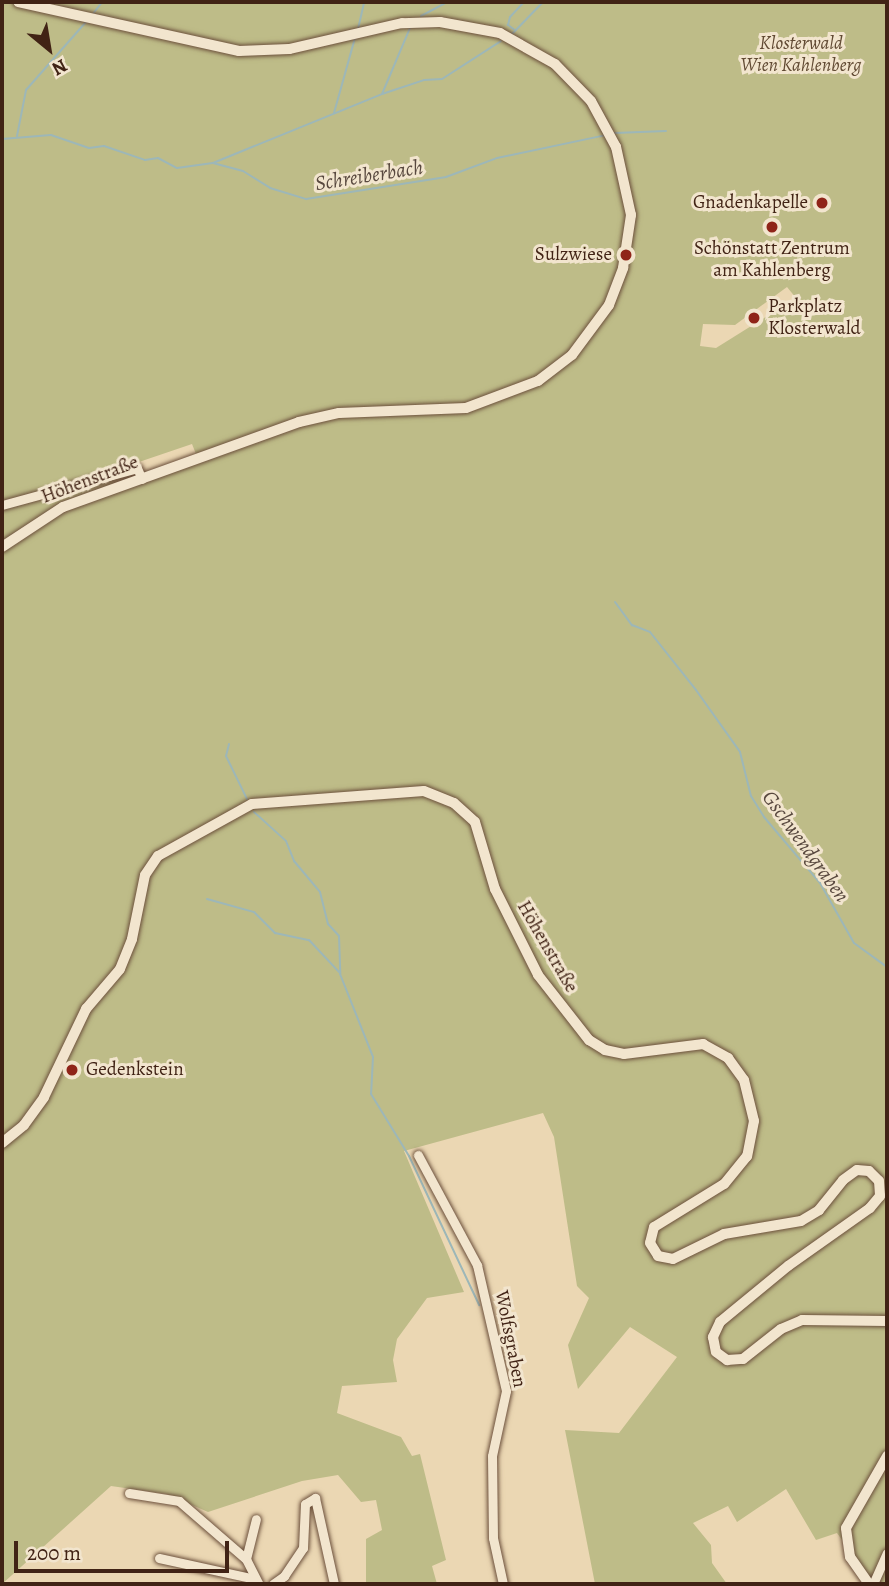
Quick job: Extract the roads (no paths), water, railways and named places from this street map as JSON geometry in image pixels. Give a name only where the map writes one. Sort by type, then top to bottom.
[{"type":"street","name":"Höhenstraße","points":[[2,547],[50,512],[324,415],[466,408],[513,394],[545,376],[589,335],[624,268],[631,207],[620,156],[604,121],[566,74],[500,33],[440,22],[368,29],[289,49],[239,51],[18,2]]},
{"type":"street","points":[[2,505],[138,468],[142,479]]},
{"type":"street","name":"Höhenstraße","points":[[2,1143],[24,1125],[44,1097],[86,1009],[124,960],[150,864],[195,833],[255,803],[412,790],[449,800],[477,825],[495,889],[544,985],[589,1040],[606,1050],[624,1054],[698,1043],[718,1050],[732,1061],[753,1108],[751,1144],[728,1180],[654,1227],[650,1243],[658,1256],[673,1259],[724,1234],[801,1221],[819,1210],[853,1171],[866,1170],[877,1177],[880,1193],[872,1206],[788,1266],[720,1322],[712,1340],[719,1355],[730,1361],[743,1359],[780,1329],[802,1320],[887,1321]]},
{"type":"street","name":"Wolfsgraben","points":[[418,1155],[477,1265],[506,1391],[492,1456],[493,1538],[503,1584]]},
{"type":"street","points":[[887,1456],[846,1528],[850,1557],[871,1584],[887,1553]]},
{"type":"street","points":[[129,1493],[179,1501],[246,1559],[257,1582]]},
{"type":"street","points":[[272,1584],[284,1576],[303,1548],[305,1504],[315,1498],[334,1584]]},
{"type":"street","points":[[246,1559],[256,1519]]},
{"type":"street","points":[[159,1558],[257,1582]]},
{"type":"street","points":[[246,1584],[257,1582]]},
{"type":"waterway","points":[[92,15],[102,2]]},
{"type":"waterway","points":[[358,29],[364,2]]},
{"type":"waterway","points":[[421,16],[447,2]]},
{"type":"waterway","points":[[515,30],[508,25],[510,17],[524,2]]},
{"type":"waterway","points":[[512,34],[543,2]]},
{"type":"waterway","points":[[17,136],[26,90],[86,22]]},
{"type":"waterway","points":[[382,94],[410,28]]},
{"type":"waterway","points":[[334,113],[355,38]]},
{"type":"waterway","points":[[213,163],[382,94],[424,80],[442,79],[501,41]]},
{"type":"waterway","name":"Schreiberbach","points":[[615,133],[666,131]]},
{"type":"waterway","name":"Schreiberbach","points":[[2,139],[51,135],[89,148],[104,146],[145,160],[158,158],[177,168],[213,163],[243,171],[270,188],[306,199],[446,177],[497,158],[606,135]]},
{"type":"waterway","name":"Gschwendgraben","points":[[615,602],[632,625],[650,632],[696,690],[740,752],[751,796],[764,817],[820,883],[854,943],[887,967]]},
{"type":"waterway","name":"Wolfsgraben","points":[[229,744],[226,756],[247,799]]},
{"type":"waterway","points":[[254,812],[286,841],[294,861],[320,892],[328,924],[339,936],[340,974],[373,1057],[371,1094],[409,1156],[479,1305]]},
{"type":"waterway","points":[[207,899],[254,912],[275,933],[309,940],[339,972]]},
{"type":"place","name":"Gnadenkapelle","points":[[822,203]]},
{"type":"place","name":"Schönstatt Zentrum am Kahlenberg","points":[[772,227]]},
{"type":"place","name":"Sulzwiese","points":[[626,255]]},
{"type":"place","name":"Parkplatz Klosterwald","points":[[754,318]]},
{"type":"place","name":"Gedenkstein","points":[[72,1070]]},
{"type":"park label","name":"Klosterwald Wien Kahlenberg","points":[[801,55]]}]
